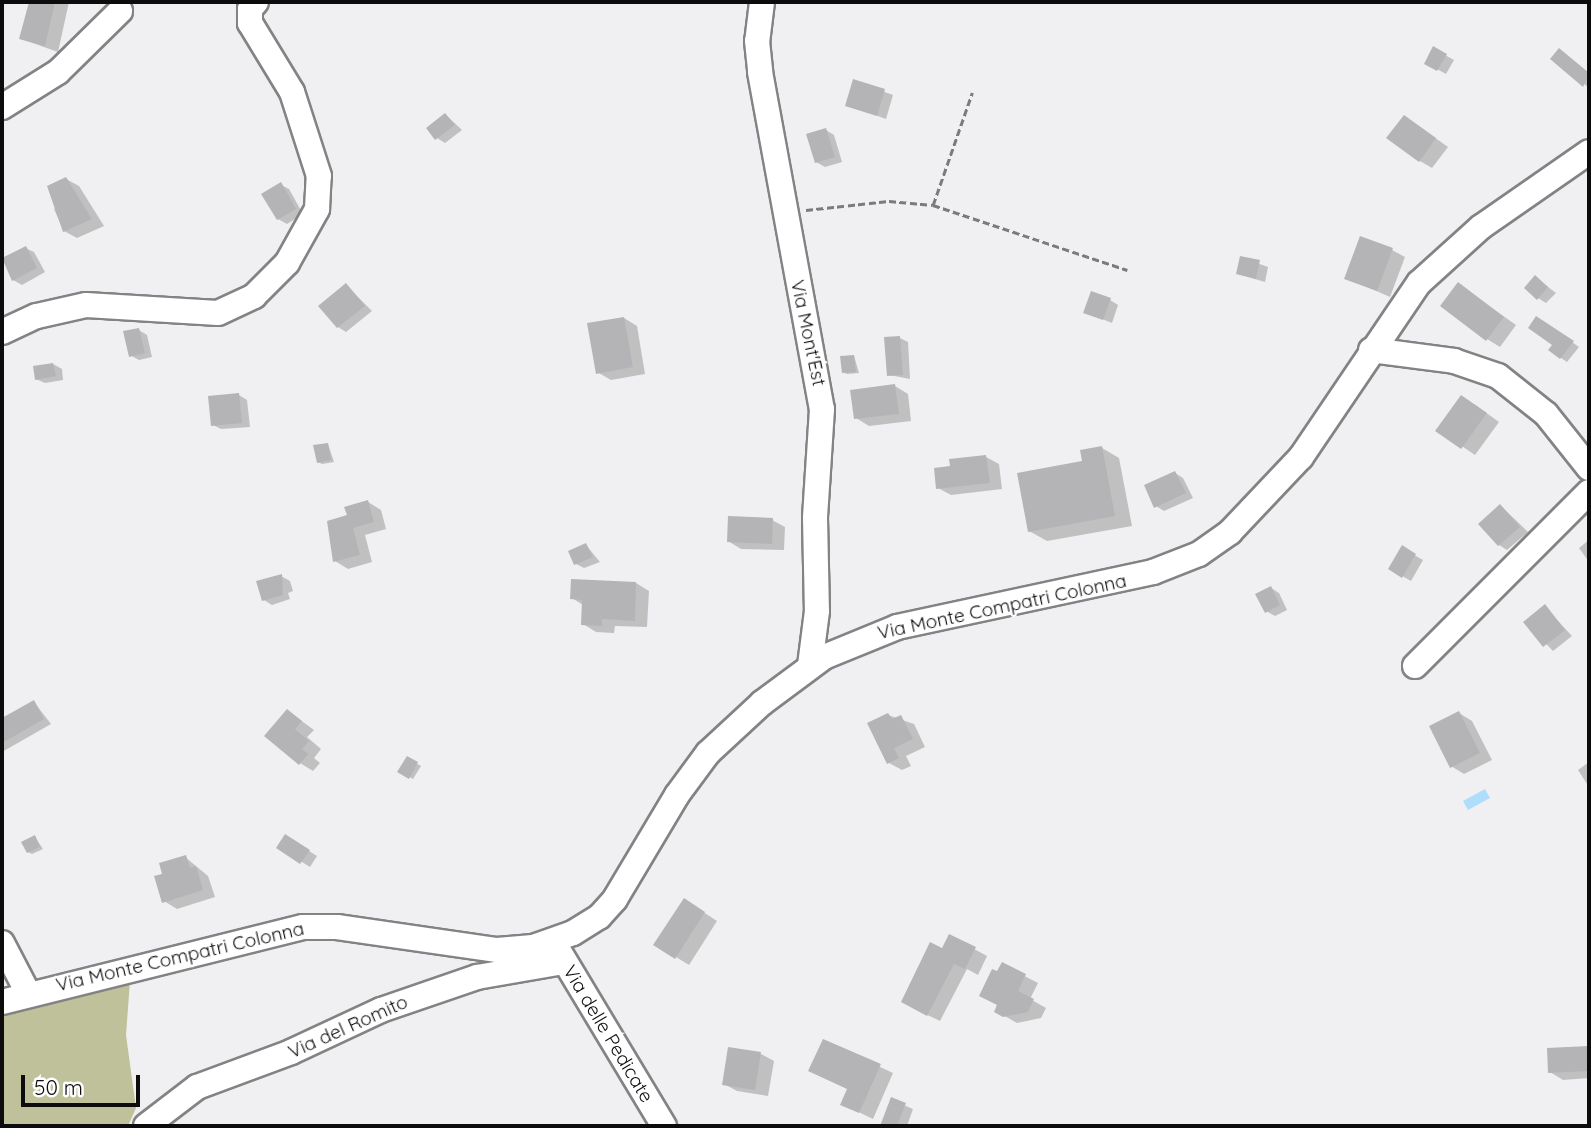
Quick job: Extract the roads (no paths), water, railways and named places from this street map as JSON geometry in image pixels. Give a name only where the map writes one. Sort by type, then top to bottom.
[{"type":"street","points":[[2,332],[37,316],[86,305],[218,313],[254,296],[287,263],[317,209],[319,176],[292,92],[250,23],[256,2]]},
{"type":"street","name":"Via Mont'Est","points":[[762,2],[758,53],[784,213],[822,409],[815,532],[817,611],[810,666]]},
{"type":"street","points":[[2,107],[58,72],[120,11]]},
{"type":"street","name":"Via Monte Compatri Colonna","points":[[2,1002],[27,993],[303,926],[337,927],[487,949],[558,951],[604,913],[703,759],[753,710],[810,666],[884,631],[1137,577],[1207,550],[1255,510],[1295,465],[1410,293],[1454,249],[1589,152]]},
{"type":"street","points":[[1371,350],[1454,361],[1498,376],[1546,414],[1589,466]]},
{"type":"street","points":[[1415,666],[1589,492]]},
{"type":"street","points":[[2,943],[27,993]]},
{"type":"street","name":"Via del Romito","points":[[146,1126],[197,1087],[291,1052],[394,1004],[558,951]]},
{"type":"street","name":"Via delle Pedicate","points":[[558,951],[664,1126]]},
{"type":"water","points":[[1485,789],[1490,798],[1468,810],[1463,801]]}]
